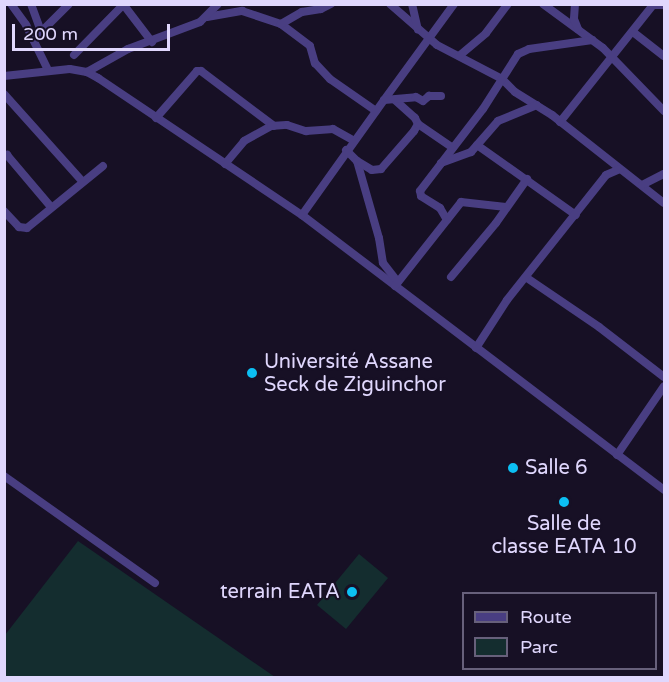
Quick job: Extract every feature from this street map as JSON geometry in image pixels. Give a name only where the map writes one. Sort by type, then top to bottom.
[{"type":"street","points":[[11,4],[34,39],[48,70]]},
{"type":"street","points":[[31,4],[41,32]]},
{"type":"street","points":[[34,39],[69,4]]},
{"type":"street","points":[[313,4],[321,9]]},
{"type":"street","points":[[281,24],[302,12],[321,9],[331,4]]},
{"type":"street","points":[[390,4],[428,38],[502,79],[518,94],[560,122],[664,203]]},
{"type":"street","points":[[412,4],[419,30]]},
{"type":"street","points":[[302,215],[346,150],[453,4]]},
{"type":"street","points":[[459,56],[486,33],[508,4]]},
{"type":"street","points":[[543,4],[592,40],[664,111]]},
{"type":"street","points":[[575,4],[574,19],[578,30]]},
{"type":"street","points":[[560,122],[654,5],[664,4]]},
{"type":"street","points":[[74,55],[123,5],[152,42]]},
{"type":"street","points":[[207,17],[216,5]]},
{"type":"street","points":[[87,72],[128,49],[152,42],[207,17],[242,11],[281,24],[310,46],[315,63],[330,79],[376,111]]},
{"type":"street","points":[[633,32],[664,56]]},
{"type":"street","points":[[447,220],[440,208],[421,196],[420,191],[523,51],[592,40]]},
{"type":"street","points":[[4,76],[48,70],[70,69],[87,72],[302,215],[396,284],[476,348],[664,490]]},
{"type":"street","points":[[156,118],[197,70],[274,126]]},
{"type":"street","points":[[496,90],[518,94]]},
{"type":"street","points":[[384,100],[416,97],[423,101],[429,96],[441,96]]},
{"type":"street","points":[[6,99],[28,119],[82,181]]},
{"type":"street","points":[[395,100],[413,114],[418,124],[453,148]]},
{"type":"street","points":[[441,164],[462,157],[477,146],[498,121],[537,105]]},
{"type":"street","points":[[346,150],[372,170],[381,169],[418,124]]},
{"type":"street","points":[[225,164],[244,141],[274,126],[287,125],[306,131],[333,129],[353,141]]},
{"type":"street","points":[[477,146],[576,215]]},
{"type":"street","points":[[4,157],[7,155],[51,207]]},
{"type":"street","points":[[357,160],[379,238],[383,263],[396,284]]},
{"type":"street","points":[[4,211],[19,227],[27,228],[103,166]]},
{"type":"street","points":[[476,348],[507,300],[527,278],[606,175],[620,169]]},
{"type":"street","points":[[642,185],[664,174]]},
{"type":"street","points":[[451,278],[526,179]]},
{"type":"street","points":[[396,284],[463,201],[506,207]]},
{"type":"street","points":[[527,278],[598,327],[664,377]]},
{"type":"street","points":[[617,455],[664,386]]},
{"type":"street","points":[[4,476],[155,583]]},
{"type":"green space","points":[[78,541],[275,677],[5,677],[5,635]]},
{"type":"green space","name":"terrain EATA","points":[[359,554],[388,578],[346,629],[317,605]]},
{"type":"place","name":"Université Assane Seck de Ziguinchor","points":[[252,373]]},
{"type":"place","name":"Salle 6","points":[[513,468]]},
{"type":"place","name":"Salle de classe EATA 10","points":[[564,502]]},
{"type":"place","name":"terrain EATA","points":[[352,592]]}]
